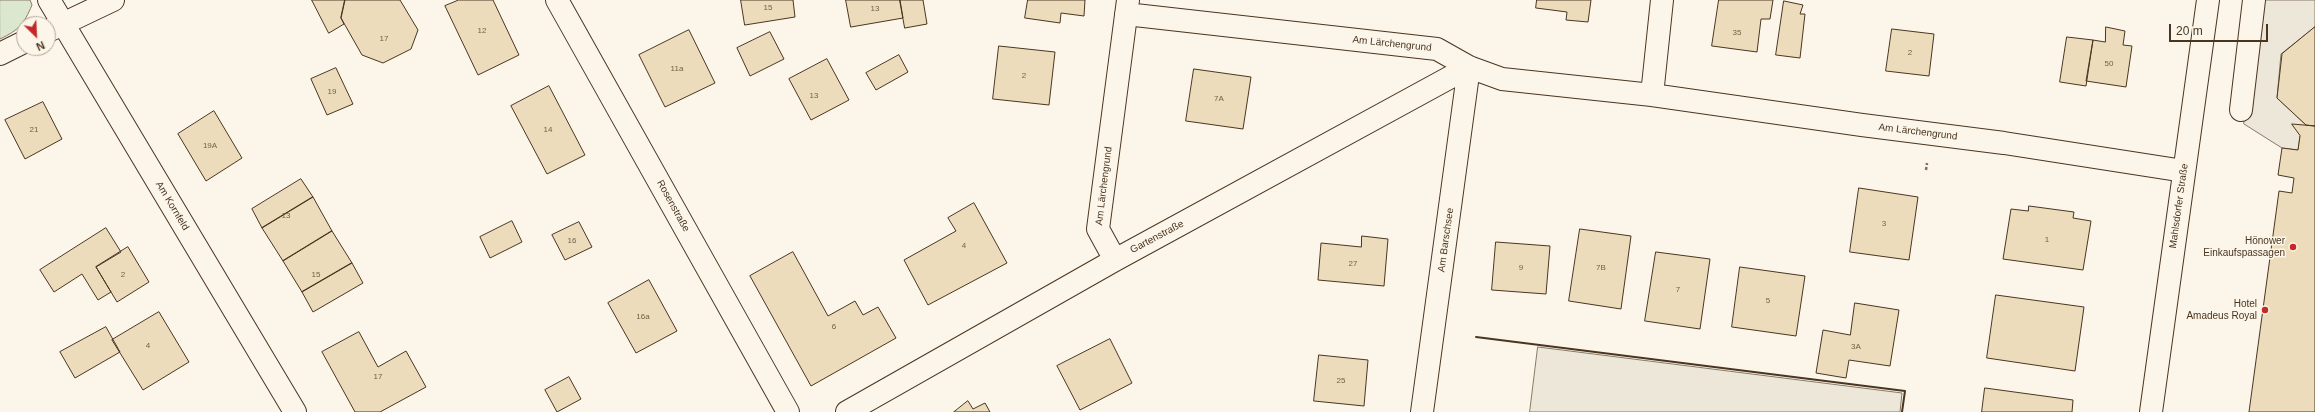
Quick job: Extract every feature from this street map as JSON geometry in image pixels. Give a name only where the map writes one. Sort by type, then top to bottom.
[{"type":"street","name":"Am Kornfeld","points":[[49,0],[53,16]]},
{"type":"street","points":[[56,27],[113,0]]},
{"type":"street","name":"Rosenstraße","points":[[557,0],[788,412]]},
{"type":"street","points":[[1652,94],[1662,0]]},
{"type":"street","name":"Mahlsdorfer Straße","points":[[2151,412],[2208,0]]},
{"type":"street","points":[[2241,110],[2254,0]]},
{"type":"street","name":"Am Lärchengrund","points":[[1115,260],[1098,229],[1127,7],[1437,49],[1469,67],[1502,79],[1652,94],[1862,125],[2004,142],[2184,171]]},
{"type":"street","name":"Am Kornfeld","points":[[56,29],[295,412]]},
{"type":"street","points":[[0,54],[16,46]]},
{"type":"street","name":"Gartenstraße","points":[[847,412],[1115,260],[1469,67]]},
{"type":"street","name":"Am Barschsee","points":[[1422,412],[1469,67]]},
{"type":"green space","points":[[0,0],[30,0],[32,5],[26,16],[16,16],[16,29],[12,33],[0,39]]},
{"type":"shaded area","points":[[2261,0],[2315,0],[2315,27],[2281,54],[2277,98],[2306,125],[2300,136],[2298,150],[2282,148],[2244,124]]},
{"type":"shaded area","points":[[1538,347],[1902,393],[1900,412],[1530,412]]},
{"type":"building","points":[[312,0],[345,0],[341,18],[344,24],[329,33]]},
{"type":"building","points":[[345,0],[400,0],[418,30],[411,49],[383,63],[362,55],[341,18]]},
{"type":"building","points":[[459,0],[493,0],[519,55],[478,75],[445,6]]},
{"type":"building","points":[[741,0],[793,0],[795,17],[745,25]]},
{"type":"building","points":[[846,0],[900,0],[903,18],[851,27]]},
{"type":"building","points":[[900,0],[923,0],[927,24],[905,28]]},
{"type":"building","points":[[1028,0],[1085,0],[1084,16],[1061,13],[1060,23],[1025,18]]},
{"type":"building","points":[[1537,0],[1591,0],[1588,22],[1566,20],[1567,12],[1536,8]]},
{"type":"building","points":[[1719,0],[1773,0],[1770,19],[1761,19],[1757,52],[1712,46]]},
{"type":"building","points":[[1784,1],[1803,5],[1800,14],[1805,14],[1800,58],[1776,55]]},
{"type":"building","points":[[2106,27],[2125,31],[2123,45],[2132,46],[2126,87],[2086,81],[2093,40],[2105,42]]},
{"type":"building","points":[[2315,27],[2315,126],[2306,125],[2277,98],[2282,54]]},
{"type":"building","points":[[1892,29],[1934,34],[1929,76],[1886,71]]},
{"type":"building","points":[[689,30],[715,83],[665,107],[639,55]]},
{"type":"building","points":[[770,32],[784,59],[750,76],[737,48]]},
{"type":"building","points":[[2067,37],[2093,40],[2086,86],[2060,82]]},
{"type":"building","points":[[999,46],[1055,52],[1049,105],[993,99]]},
{"type":"building","points":[[899,55],[908,72],[876,90],[866,73]]},
{"type":"building","points":[[827,59],[849,100],[811,120],[789,79]]},
{"type":"building","points":[[336,68],[353,104],[327,115],[311,79]]},
{"type":"building","points":[[1194,69],[1251,77],[1243,129],[1186,121]]},
{"type":"building","points":[[549,86],[585,155],[547,174],[511,106]]},
{"type":"building","points":[[43,102],[62,139],[25,159],[5,120]]},
{"type":"building","points":[[214,111],[242,158],[206,181],[178,134]]},
{"type":"building","name":"Hönower Einkaufspassagen","points":[[2292,124],[2315,126],[2315,412],[2249,412],[2279,191],[2292,193],[2294,178],[2278,175],[2282,148],[2298,150],[2300,136]]},
{"type":"building","points":[[301,179],[313,197],[262,228],[252,209]]},
{"type":"building","points":[[1859,188],[1918,197],[1909,260],[1850,252]]},
{"type":"building","points":[[313,197],[332,231],[283,261],[262,228]]},
{"type":"building","points":[[974,203],[1007,263],[928,305],[904,260],[956,231],[948,218]]},
{"type":"building","points":[[2029,206],[2074,212],[2073,218],[2091,221],[2083,270],[2003,259],[2011,209],[2028,211]]},
{"type":"building","points":[[512,221],[522,242],[490,258],[480,237]]},
{"type":"building","points":[[579,222],[592,247],[565,260],[552,235]]},
{"type":"building","points":[[106,228],[121,252],[96,267],[111,292],[98,300],[82,274],[54,292],[40,270]]},
{"type":"building","points":[[1580,229],[1631,236],[1621,309],[1569,301]]},
{"type":"building","points":[[332,231],[352,263],[302,292],[283,261]]},
{"type":"building","points":[[1362,236],[1388,239],[1384,286],[1318,280],[1321,243],[1361,247]]},
{"type":"building","points":[[1496,242],[1550,246],[1546,294],[1492,290]]},
{"type":"building","points":[[128,247],[149,282],[117,302],[96,267]]},
{"type":"building","points":[[793,252],[828,316],[855,301],[863,315],[878,307],[896,338],[811,386],[750,276]]},
{"type":"building","points":[[1656,252],[1710,259],[1700,329],[1645,321]]},
{"type":"building","points":[[352,263],[363,283],[313,312],[302,292]]},
{"type":"building","points":[[1740,267],[1805,276],[1796,336],[1732,327]]},
{"type":"building","points":[[649,280],[677,331],[636,353],[608,303]]},
{"type":"building","points":[[1996,295],[2084,307],[2075,371],[1987,358]]},
{"type":"building","points":[[1855,303],[1899,310],[1890,366],[1849,360],[1846,378],[1816,373],[1823,330],[1850,335]]},
{"type":"building","points":[[159,312],[189,362],[143,390],[112,340]]},
{"type":"building","points":[[106,327],[120,352],[75,378],[60,352]]},
{"type":"building","points":[[359,332],[378,367],[406,351],[426,387],[380,412],[355,412],[322,352]]},
{"type":"building","points":[[1110,339],[1132,383],[1080,410],[1057,366]]},
{"type":"building","points":[[1319,355],[1368,360],[1364,406],[1314,401]]},
{"type":"building","points":[[569,377],[581,399],[557,412],[545,390]]},
{"type":"building","points":[[1985,388],[2073,400],[2072,412],[1982,412]]},
{"type":"building","points":[[968,401],[973,409],[985,403],[990,412],[954,412]]},
{"type":"wall","points":[[1476,337],[1905,391],[1902,412]]},
{"type":"place","name":"Hönower Einkaufspassagen","points":[[2293,247]]},
{"type":"place","name":"Hotel Amadeus Royal","points":[[2265,310]]}]
